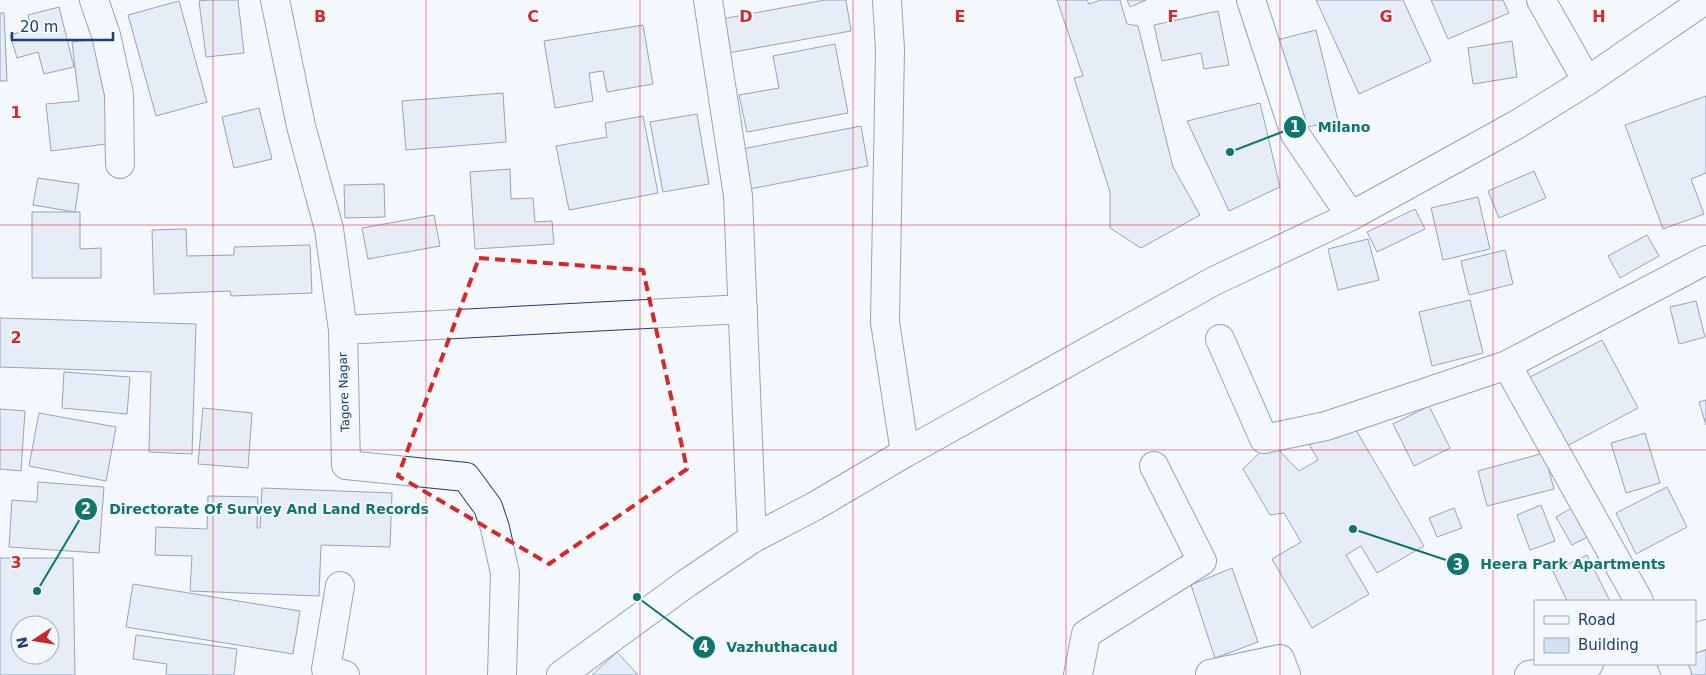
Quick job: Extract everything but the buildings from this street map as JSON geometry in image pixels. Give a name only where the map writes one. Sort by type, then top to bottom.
[{"type":"street","points":[[94,0],[106,35],[119,94],[120,164]]},
{"type":"street","name":"Tagore Nagar","points":[[275,0],[301,126],[329,229],[342,330],[346,465],[466,477],[488,507],[495,528],[504,573],[502,675]]},
{"type":"street","points":[[708,0],[738,196],[752,539]]},
{"type":"street","points":[[887,0],[890,49],[885,322],[905,453]]},
{"type":"street","points":[[1251,0],[1295,134],[1351,216]]},
{"type":"street","points":[[1541,0],[1587,81]]},
{"type":"street","points":[[561,675],[687,583],[752,539],[815,506],[905,453],[1214,281],[1351,216],[1516,125],[1587,81],[1705,0]]},
{"type":"street","points":[[1220,338],[1264,439],[1326,426],[1507,365],[1706,260]]},
{"type":"street","points":[[342,330],[743,309]]},
{"type":"street","points":[[1507,365],[1638,600]]},
{"type":"street","points":[[1078,675],[1086,634],[1202,561],[1154,466]]},
{"type":"street","points":[[340,586],[326,670],[345,675]]},
{"type":"street","points":[[1210,674],[1280,659],[1286,675]]},
{"type":"street","points":[[1529,675],[1584,665]]},
{"type":"highlighted area","points":[[479,258],[643,270],[687,469],[549,564],[398,476]]},
{"type":"place","name":"Milano","points":[[1230,152]]},
{"type":"place","name":"Heera Park Apartments","points":[[1353,529]]},
{"type":"place","name":"Directorate Of Survey And Land Records","points":[[37,591]]},
{"type":"place","name":"Vazhuthacaud","points":[[637,597]]}]
